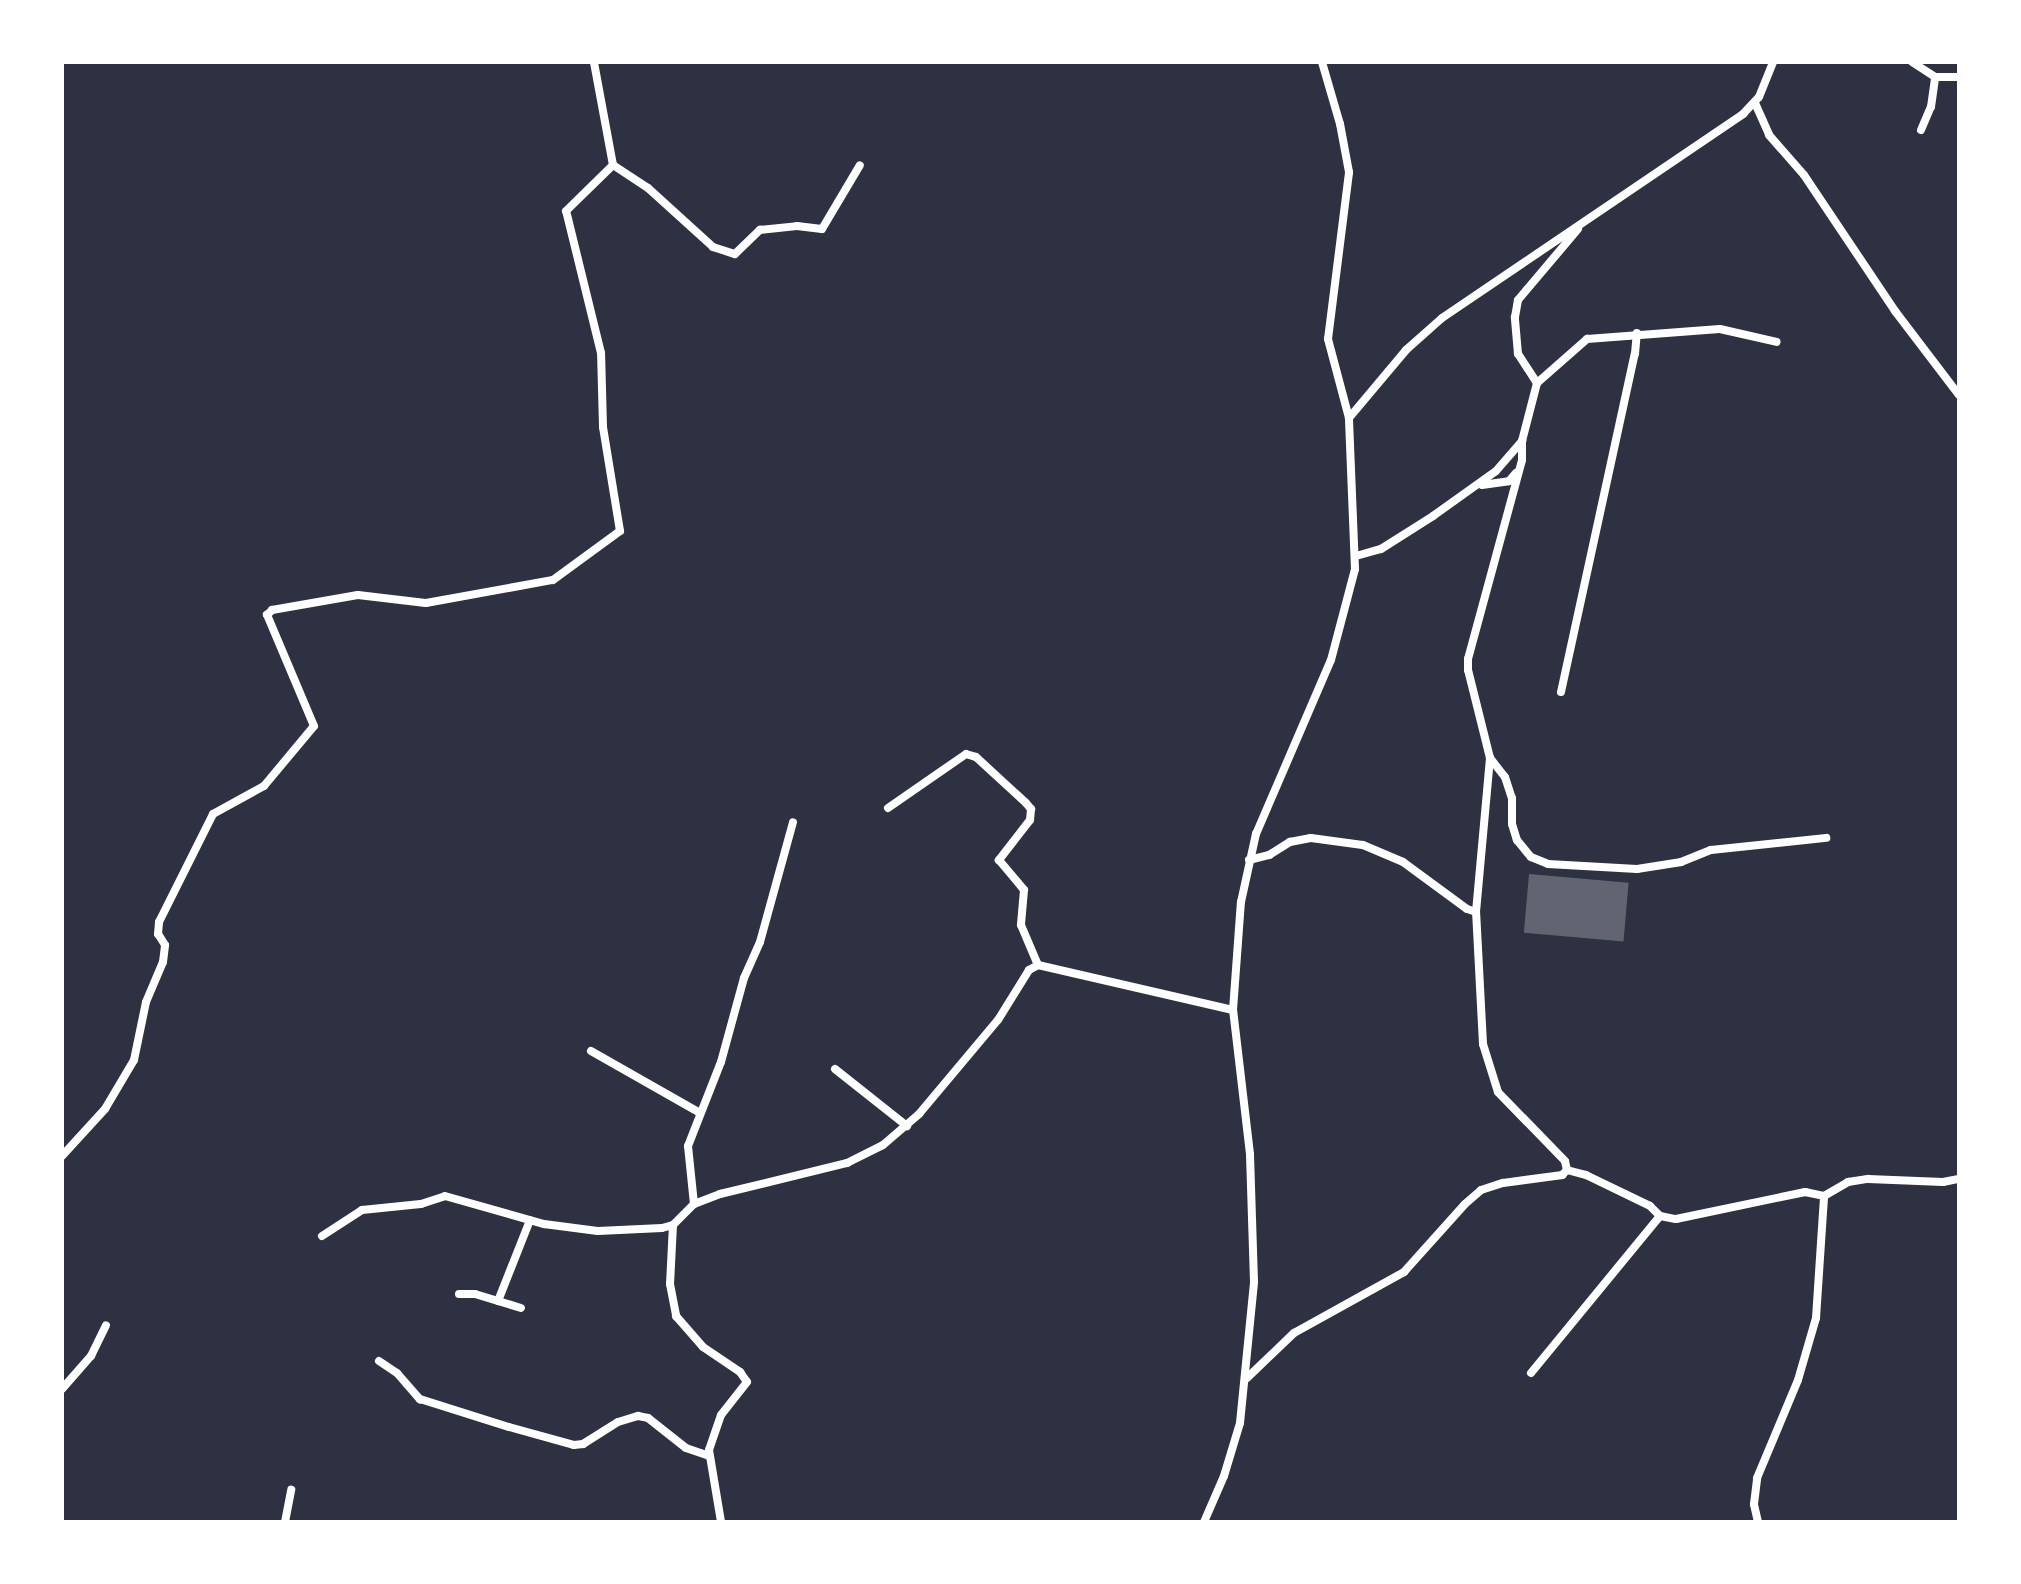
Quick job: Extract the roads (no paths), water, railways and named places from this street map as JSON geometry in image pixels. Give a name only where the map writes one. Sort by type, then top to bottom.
[{"type":"street","points":[[594,62],[613,165],[648,188],[713,247],[735,254],[760,230],[797,226],[822,229],[860,165]]},
{"type":"street","points":[[1204,1522],[1234,1448],[1246,1379],[1254,1282],[1250,1154],[1233,1010],[1237,924],[1249,860],[1273,791],[1331,660],[1349,596],[1356,556],[1349,418],[1328,339],[1349,172],[1340,124],[1322,62]]},
{"type":"street","points":[[1349,418],[1406,350],[1442,318],[1755,103],[1773,62]]},
{"type":"street","points":[[1912,62],[1935,77],[1959,77]]},
{"type":"street","points":[[1921,130],[1931,107],[1935,77]]},
{"type":"street","points":[[1755,103],[1769,135],[1804,175],[1895,311],[1955,382],[1959,395]]},
{"type":"street","points":[[62,1156],[105,1109],[134,1060],[146,1002],[163,962],[165,945],[158,934],[159,922],[213,814],[264,786],[314,726],[267,622],[267,615],[272,610],[358,595],[426,603],[553,580],[620,531],[603,427],[601,353],[566,211],[613,165]]},
{"type":"street","points":[[1537,383],[1518,354],[1515,317],[1518,300],[1588,218]]},
{"type":"street","points":[[1567,1170],[1565,1161],[1506,1103],[1492,1080],[1483,1044],[1476,912],[1490,758],[1468,659],[1519,469],[1522,441],[1537,383],[1587,339],[1720,329],[1777,342]]},
{"type":"street","points":[[1561,692],[1637,333]]},
{"type":"street","points":[[1356,556],[1381,549],[1477,486],[1496,471],[1522,441]]},
{"type":"street","points":[[1477,486],[1509,481],[1519,469]]},
{"type":"street","points":[[1496,471],[1499,483],[1506,490],[1509,507]]},
{"type":"street","points":[[888,808],[966,754],[976,757],[1026,803],[1031,809],[1030,820],[999,860],[1024,890],[1021,925],[1038,965]]},
{"type":"street","points":[[1490,758],[1505,777],[1512,798],[1512,824],[1517,840],[1531,857],[1548,864],[1637,869],[1681,862],[1711,850],[1826,838]]},
{"type":"street","points":[[694,1204],[687,1159],[700,1113],[721,1062],[744,978],[760,942],[793,822]]},
{"type":"street","points":[[1249,860],[1269,855],[1290,842],[1311,838],[1363,845],[1403,862],[1467,909],[1476,912]]},
{"type":"street","points":[[322,1236],[362,1210],[421,1204],[445,1196],[530,1220],[598,1231],[636,1231],[673,1225],[694,1204],[847,1163],[883,1145],[907,1126],[998,1020],[1029,970],[1038,965],[1233,1010]]},
{"type":"street","points":[[591,1051],[700,1113]]},
{"type":"street","points":[[835,1069],[907,1126]]},
{"type":"street","points":[[1567,1170],[1599,1181],[1650,1206],[1660,1216],[1693,1218],[1805,1192],[1824,1196],[1848,1182],[1868,1179],[1943,1182],[1959,1179]]},
{"type":"street","points":[[1246,1379],[1294,1333],[1404,1272],[1481,1190],[1503,1183],[1562,1175],[1567,1170]]},
{"type":"street","points":[[1758,1522],[1754,1504],[1757,1478],[1798,1380],[1816,1318],[1824,1196]]},
{"type":"street","points":[[1531,1373],[1660,1216]]},
{"type":"street","points":[[498,1301],[530,1220]]},
{"type":"street","points":[[673,1225],[670,1284],[676,1316],[703,1347],[740,1372],[747,1382],[721,1415],[709,1456],[721,1522]]},
{"type":"street","points":[[459,1294],[475,1294],[521,1308]]},
{"type":"street","points":[[62,1389],[91,1356],[106,1325]]},
{"type":"street","points":[[379,1361],[397,1373],[420,1399],[534,1434],[583,1444],[618,1422],[638,1416],[652,1419],[675,1441],[709,1456]]},
{"type":"street","points":[[285,1522],[291,1490]]}]
